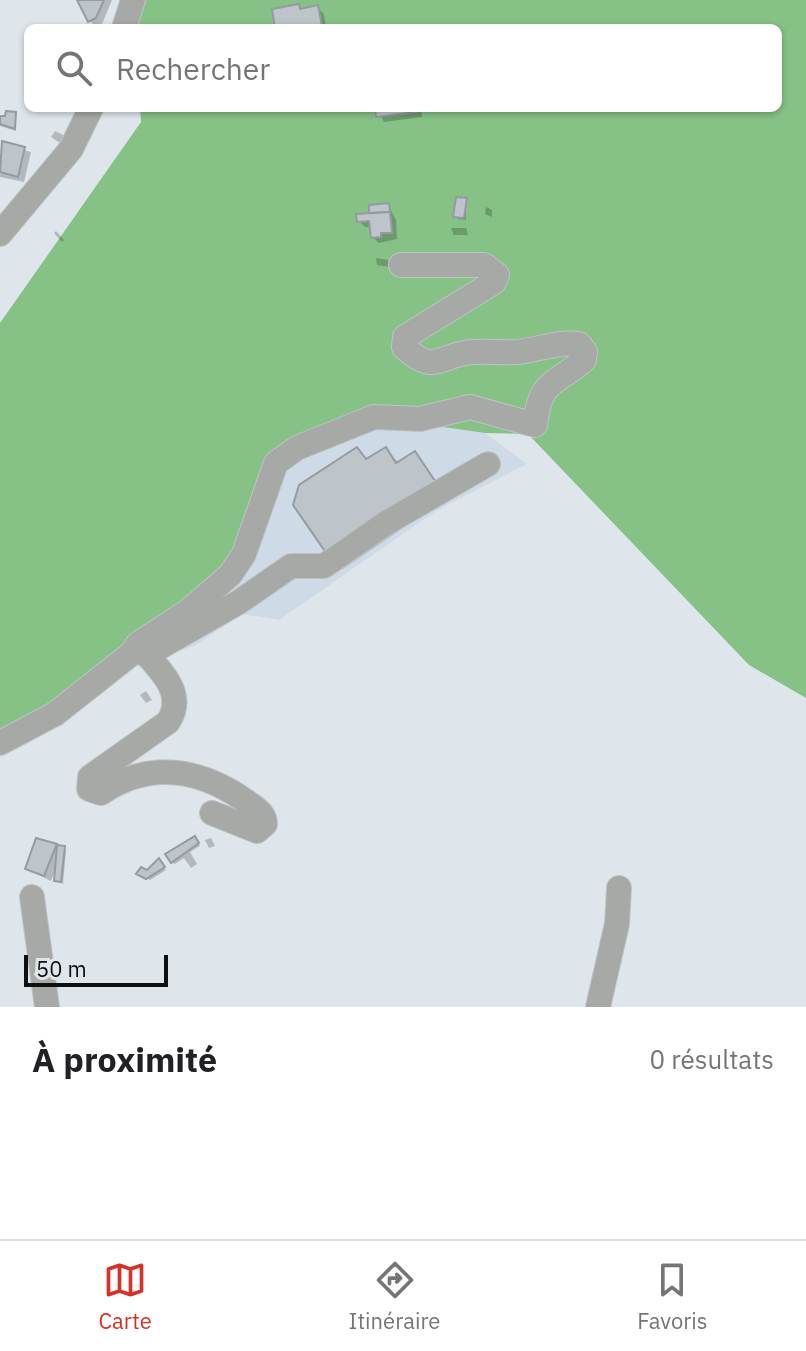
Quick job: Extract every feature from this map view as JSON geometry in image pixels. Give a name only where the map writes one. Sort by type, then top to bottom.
[{"type":"street","points":[[125,24],[133,0]]},
{"type":"street","points":[[0,234],[71,149],[89,112]]},
{"type":"street","points":[[212,813],[250,830],[257,831],[265,824],[261,812],[230,790],[203,777],[178,772],[139,775],[101,793],[89,789],[90,777],[168,722],[175,711],[177,703],[166,676],[139,655],[138,644],[188,611],[230,575],[244,554],[276,463],[297,448],[374,417],[420,419],[470,407],[535,425],[538,399],[548,384],[584,360],[579,344],[567,342],[518,352],[470,351],[440,363],[416,358],[404,347],[405,337],[494,282],[497,275],[484,265],[401,265]]},
{"type":"street","points":[[0,743],[55,714],[139,655],[239,602],[291,566],[324,566],[386,523],[488,464]]},
{"type":"street","points":[[598,1007],[617,924],[619,888]]},
{"type":"street","points":[[32,897],[47,1007]]},
{"type":"shaded area","points":[[415,423],[485,433],[527,464],[436,511],[279,620],[243,614],[196,645],[163,657],[282,467],[369,424]]},
{"type":"green space","points":[[135,0],[806,0],[806,698],[749,665],[528,434],[485,433],[415,423],[365,426],[292,458],[214,598],[0,737],[0,323],[141,122],[140,112],[782,112],[782,24],[136,24]]},
{"type":"building","points":[[77,0],[104,0],[96,18],[88,22]]},
{"type":"building","points":[[299,4],[300,9],[318,5],[321,24],[274,24],[272,9]]},
{"type":"building","points":[[6,111],[16,112],[15,129],[0,124],[0,116],[5,116]]},
{"type":"building","points":[[375,112],[417,112],[376,117]]},
{"type":"building","points":[[2,141],[25,147],[18,177],[0,172]]},
{"type":"building","points":[[456,197],[467,198],[464,218],[453,217]]},
{"type":"building","points":[[389,203],[390,212],[369,213],[369,205]]},
{"type":"building","points":[[390,212],[392,233],[381,233],[381,237],[371,238],[369,221],[357,222],[356,214]]},
{"type":"building","points":[[357,447],[366,459],[386,447],[396,463],[415,451],[437,484],[329,557],[293,505],[299,485]]},
{"type":"building","points":[[195,836],[199,843],[171,863],[165,854]]},
{"type":"building","points":[[36,838],[57,844],[44,876],[25,869]]},
{"type":"building","points":[[57,845],[65,846],[61,882],[54,881]]},
{"type":"building","points":[[159,858],[165,867],[146,879],[136,874],[141,867],[147,870]]}]
